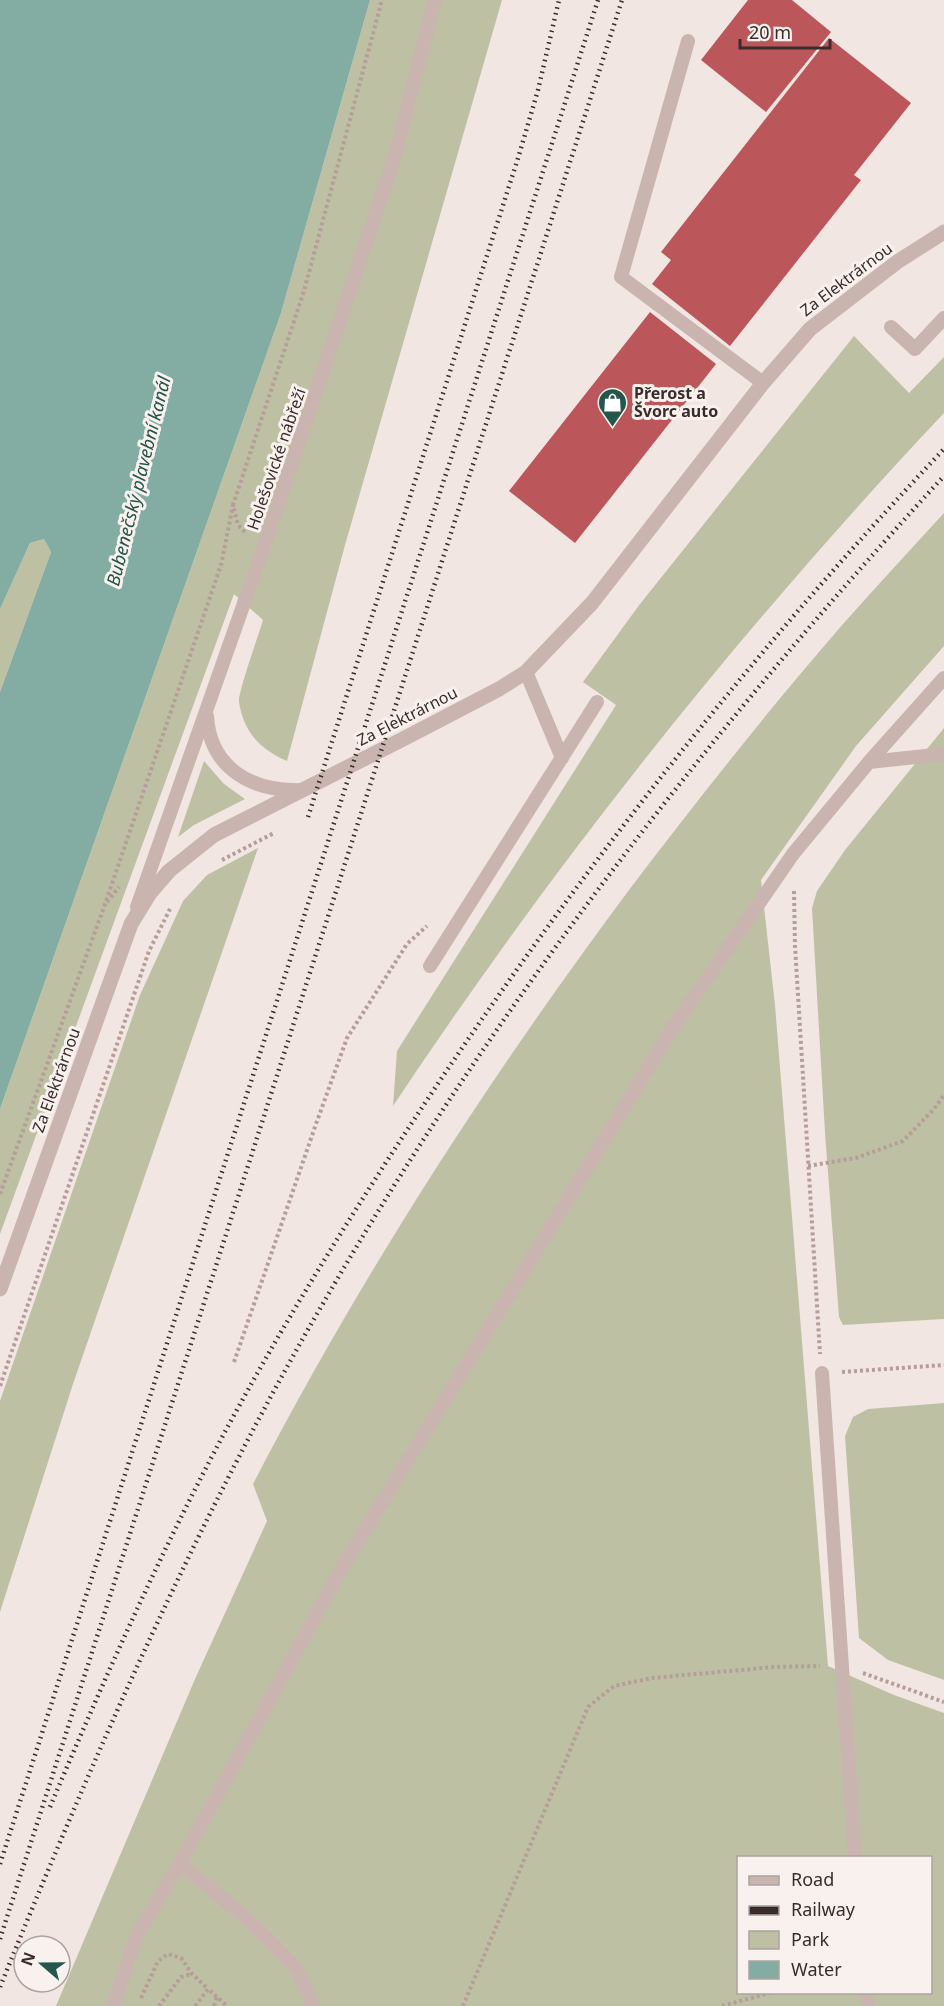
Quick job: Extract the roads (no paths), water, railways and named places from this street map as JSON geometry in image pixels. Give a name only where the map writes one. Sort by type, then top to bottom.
[{"type":"street","name":"Za Elektrárnou","points":[[0,1289],[131,924],[150,893],[169,871],[213,835],[489,694],[526,672],[592,603],[763,383],[810,329],[897,262],[944,232]]},
{"type":"lane","name":"Holešovické nábřeží","points":[[131,924],[262,552],[395,156],[435,0]]},
{"type":"lane","points":[[688,41],[621,277],[763,383]]},
{"type":"lane","points":[[891,327],[915,349],[944,318]]},
{"type":"lane","points":[[526,672],[562,758]]},
{"type":"lane","points":[[114,2006],[137,1935],[180,1863],[343,1566],[672,1029],[794,854],[869,762],[944,678]]},
{"type":"lane","points":[[430,966],[597,702]]},
{"type":"lane","points":[[207,710],[208,731],[214,748],[234,772],[264,787],[283,791],[302,790]]},
{"type":"lane","points":[[869,762],[944,754]]},
{"type":"lane","points":[[822,1373],[855,1856]]},
{"type":"lane","points":[[180,1863],[254,1925],[297,1969],[313,2006]]},
{"type":"water","name":"Bubenečský plavební kanál","points":[[0,0],[370,0],[281,313],[0,1109],[0,692],[51,552],[44,539],[30,543],[0,609]]},
{"type":"railway","points":[[308,817],[519,155],[538,90],[559,0]]},
{"type":"railway","points":[[0,1864],[598,0]]},
{"type":"railway","points":[[0,1939],[622,0]]},
{"type":"railway","points":[[50,1807],[126,1634],[208,1464],[260,1368],[344,1228],[403,1136],[491,1006],[551,923],[675,760],[806,601],[944,449]]},
{"type":"railway","points":[[0,1987],[74,1808],[195,1544],[284,1372],[398,1179],[468,1072],[616,865],[776,667],[944,476]]},
{"type":"place","name":"Přerost a Švorc auto","points":[[613,428]]}]
